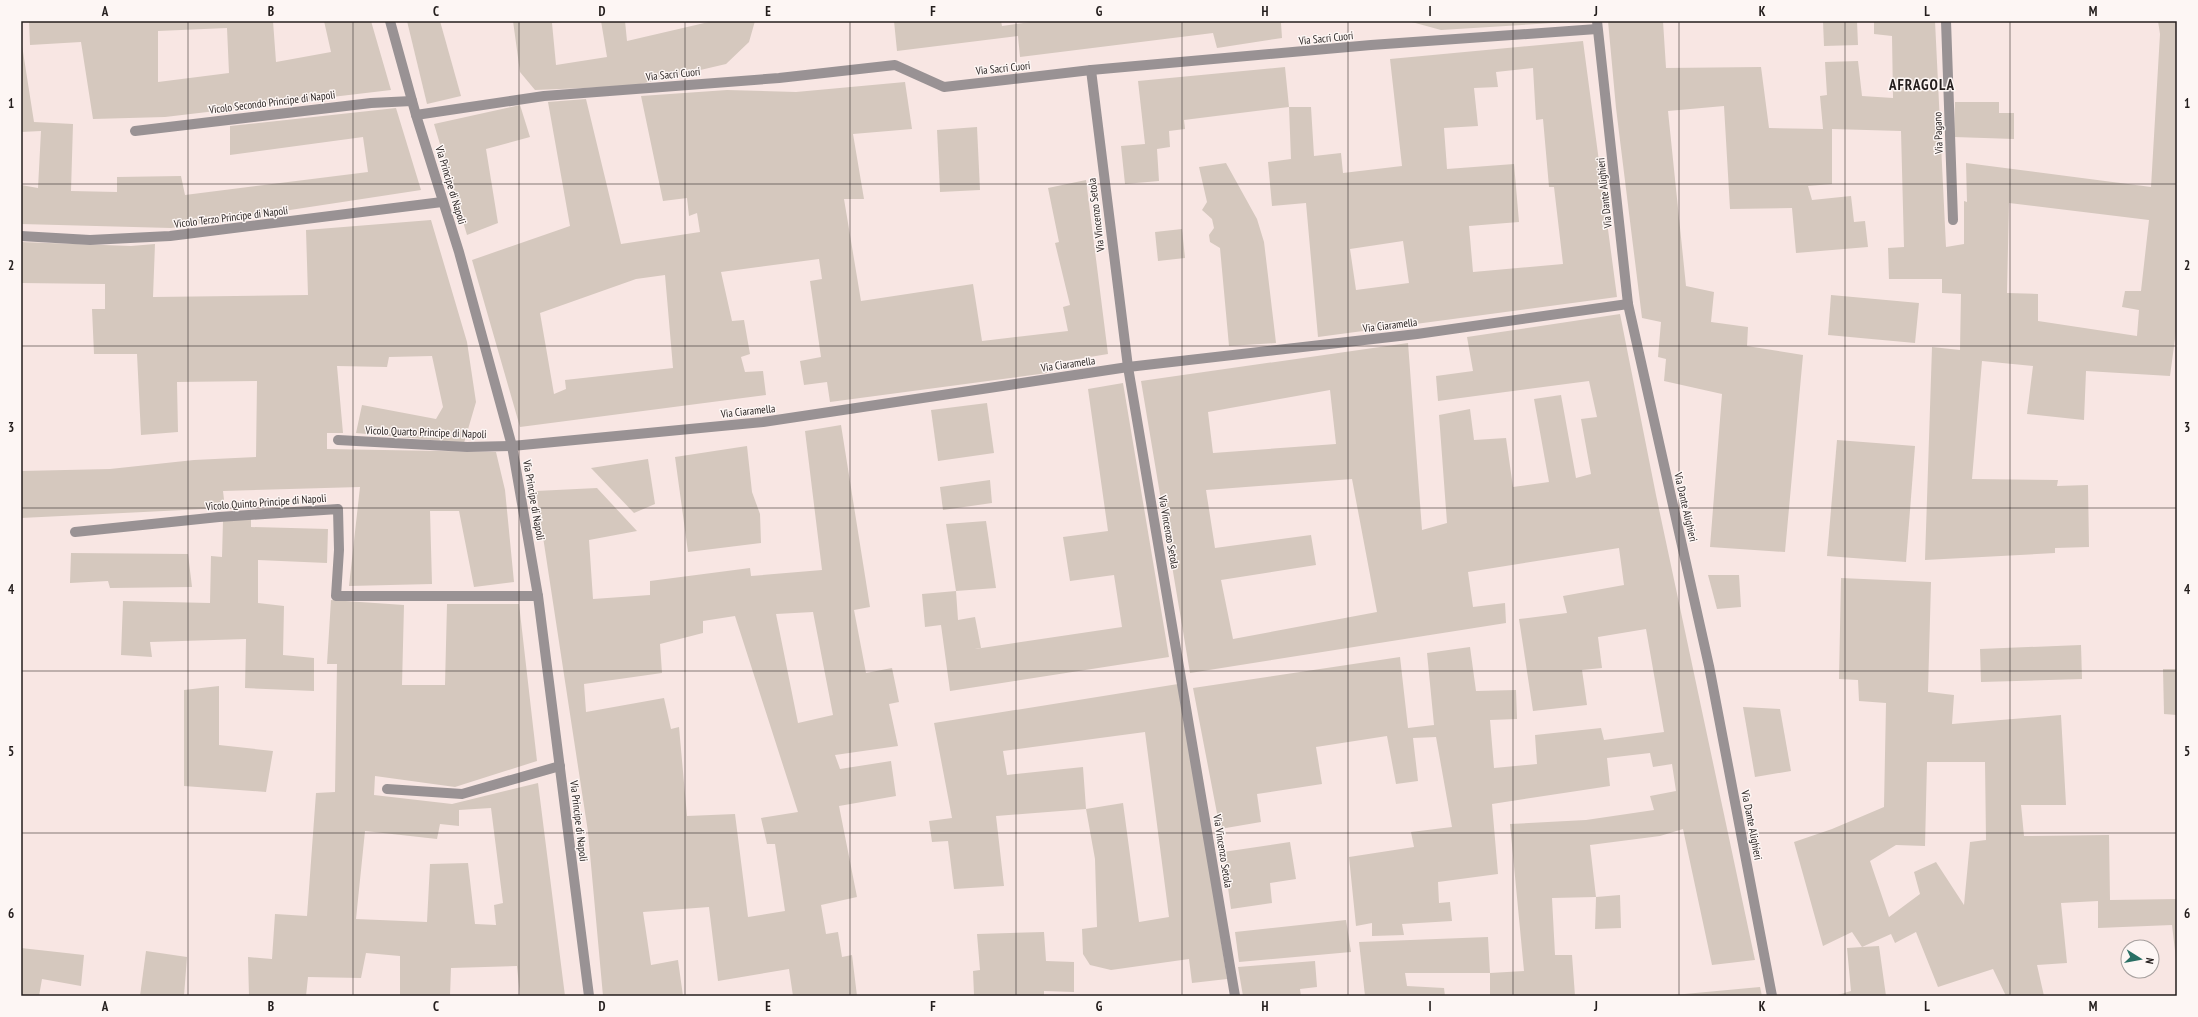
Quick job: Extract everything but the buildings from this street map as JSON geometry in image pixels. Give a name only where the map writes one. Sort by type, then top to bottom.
[{"type":"street","name":"Via Principe di Napoli","points":[[390,21],[416,115],[442,202],[459,252],[512,446],[538,596],[589,996]]},
{"type":"street","name":"Via Pagano","points":[[1946,21],[1953,220]]},
{"type":"street","name":"Via Sacri Cuori","points":[[416,115],[544,96],[779,78],[895,65],[944,87],[1091,70],[1597,25]]},
{"type":"street","name":"Via Dante Alighieri","points":[[1597,25],[1628,304],[1709,666],[1772,996]]},
{"type":"street","name":"Via Vincenzo Setola","points":[[1091,70],[1128,367],[1235,996]]},
{"type":"street","name":"Vicolo Secondo Principe di Napoli","points":[[135,131],[371,103],[412,101]]},
{"type":"street","name":"Vicolo Terzo Principe di Napoli","points":[[21,236],[90,240],[170,236],[442,202]]},
{"type":"street","name":"Via Ciaramella","points":[[512,446],[763,422],[1128,367],[1417,334],[1628,304]]},
{"type":"street","name":"Vicolo Quarto Principe di Napoli","points":[[338,440],[467,447],[512,446]]},
{"type":"street","name":"Vicolo Quinto Principe di Napoli","points":[[75,532],[219,517],[338,509],[339,550],[336,596],[538,596]]},
{"type":"street","points":[[387,789],[462,794],[560,766]]},
{"type":"district","name":"AFRAGOLA","points":[[1922,85]]}]
